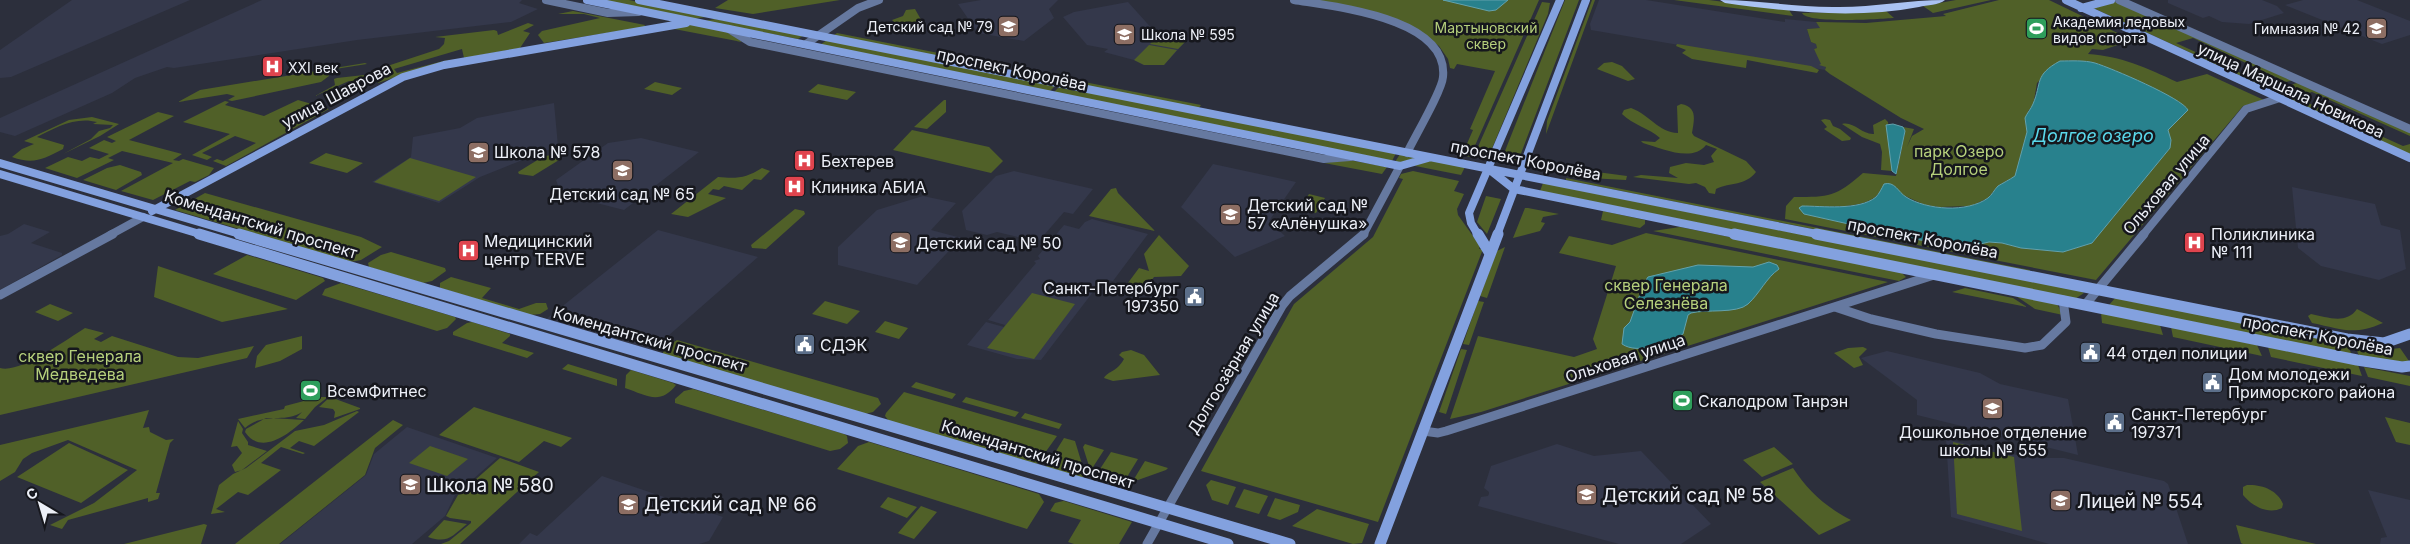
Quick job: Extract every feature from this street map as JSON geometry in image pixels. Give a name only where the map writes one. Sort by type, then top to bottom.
[{"type":"main road","points":[[1724,0],[1820,10],[1890,7],[1940,0]]},
{"type":"main road","points":[[1772,0],[1851,3],[1892,0]]},
{"type":"street","points":[[546,0],[608,13],[643,12]]},
{"type":"street","name":"проспект Королёва","points":[[587,0],[1400,166],[1430,158]]},
{"type":"street","name":"проспект Королёва","points":[[639,0],[2371,343],[2391,342],[2409,338]]},
{"type":"street","points":[[806,44],[858,8],[879,0]]},
{"type":"street","points":[[1294,0],[1361,13],[1400,24],[1424,36],[1441,54],[1446,69],[1407,153]]},
{"type":"street","points":[[1489,252],[1471,223],[1469,213],[1490,169],[1560,0]]},
{"type":"street","points":[[1380,544],[1586,0]]},
{"type":"street","name":"улица Маршала Новикова","points":[[2066,0],[2410,160]]},
{"type":"street","points":[[2080,8],[2111,0]]},
{"type":"street","name":"улица Маршала Новикова","points":[[2119,0],[2410,130]]},
{"type":"street","name":"улица Шаврова","points":[[0,295],[379,88],[403,77],[450,64],[720,17]]},
{"type":"street","points":[[728,29],[746,41],[899,73],[1324,159],[1354,156]]},
{"type":"street","points":[[891,61],[899,73]]},
{"type":"street","name":"Ольховая улица","points":[[2085,305],[2246,109],[2278,99]]},
{"type":"street","name":"Комендантский проспект","points":[[0,163],[1166,509],[1290,544]]},
{"type":"street","name":"Долгоозёрная улица","points":[[1147,544],[1282,306],[1290,296],[1364,234],[1400,166]]},
{"type":"street","points":[[1490,169],[1514,189]]},
{"type":"street","name":"Комендантский проспект","points":[[0,174],[1228,544]]},
{"type":"street","name":"проспект Королёва","points":[[1514,189],[1934,275],[2407,367]]},
{"type":"street","name":"Ольховая улица","points":[[1422,431],[1446,432],[1934,275]]},
{"type":"street","points":[[1835,306],[1847,313],[1889,323],[1982,343],[2028,349],[2038,347],[2053,337],[2066,322],[2063,300]]},
{"type":"shaded area","points":[[72,0],[190,0],[11,77],[0,78],[0,50]]},
{"type":"shaded area","points":[[262,0],[522,0],[519,3],[538,9],[511,22],[357,40],[174,68],[167,67],[135,78],[112,93],[15,136],[0,132],[0,118]]},
{"type":"shaded area","name":"Детский сад № 79","points":[[981,0],[1058,0],[1049,9],[1054,18],[1024,41],[978,33],[958,4]]},
{"type":"shaded area","points":[[1599,0],[1646,0],[1785,22],[1785,19],[1816,22],[1821,28],[1807,29],[1811,42],[1816,44],[1817,48],[1814,49],[1826,67],[1825,70],[1591,30],[1590,24]]},
{"type":"shaded area","points":[[2168,0],[2262,0],[2277,6],[2284,13],[2249,24],[2222,22],[2209,16],[2203,18],[2168,3]]},
{"type":"shaded area","name":"Гимназия № 42","points":[[2303,0],[2357,0],[2410,21],[2410,35],[2382,44],[2285,5]]},
{"type":"shaded area","name":"Школа № 595","points":[[1128,2],[1155,32],[1182,35],[1186,41],[1164,65],[1144,65],[1134,60],[1104,52],[1108,49],[1087,45],[1063,17],[1074,12]]},
{"type":"shaded area","name":"Школа № 578","points":[[554,103],[558,146],[480,177],[439,203],[372,182],[411,157],[413,137],[460,128],[477,118]]},
{"type":"shaded area","name":"Детский сад № 65","points":[[641,138],[699,152],[624,210],[561,194],[556,180],[608,143]]},
{"type":"shaded area","name":"Детский сад № 57 «Алёнушка»","points":[[1213,164],[1296,182],[1269,221],[1285,236],[1235,257],[1181,207]]},
{"type":"shaded area","name":"Детский сад № 50","points":[[1014,171],[1093,189],[1073,214],[1064,212],[1038,242],[997,232],[987,235],[966,230],[962,211],[996,176]]},
{"type":"shaded area","points":[[2292,187],[2375,204],[2381,225],[2400,230],[2406,269],[2379,280],[2321,266],[2298,248]]},
{"type":"shaded area","name":"Детский сад № 50","points":[[923,196],[956,203],[931,230],[961,238],[917,285],[838,265],[838,247],[877,210]]},
{"type":"shaded area","points":[[1092,219],[1148,234],[1113,281],[1107,280],[1101,287],[1096,288],[1041,360],[1017,359],[967,345],[986,322],[1004,327],[1005,325],[988,320],[1036,263],[1034,261],[1040,259],[1038,256],[1064,225],[1079,229],[1085,222]]},
{"type":"shaded area","points":[[24,224],[50,232],[31,243],[62,253],[62,255],[0,290],[0,236],[8,234]]},
{"type":"shaded area","points":[[658,230],[758,257],[652,350],[545,320]]},
{"type":"shaded area","name":"Дошкольное отделение школы № 555","points":[[1887,351],[1980,373],[2000,384],[2068,399],[2078,455],[1917,415],[1917,400],[1861,358]]},
{"type":"shaded area","name":"Школа № 580","points":[[407,427],[497,458],[455,495],[445,516],[412,544],[280,544],[366,475],[374,454]]},
{"type":"shaded area","name":"Лицей № 554","points":[[1946,439],[2030,458],[2064,458],[2164,481],[2168,484],[2188,544],[2049,544],[1951,517]]},
{"type":"shaded area","name":"Детский сад № 58","points":[[1557,444],[1594,456],[1641,451],[1711,524],[1681,544],[1619,544],[1478,506],[1481,497],[1488,496],[1489,494],[1484,488],[1491,466]]},
{"type":"shaded area","name":"Детский сад № 66","points":[[602,476],[723,517],[709,541],[699,544],[519,544],[530,533],[537,536]]},
{"type":"shaded area","points":[[2368,490],[2410,500],[2410,544],[2380,544],[2381,538],[2387,537]]},
{"type":"green space","points":[[595,0],[629,0],[706,17],[692,19]]},
{"type":"green space","points":[[728,0],[840,0],[753,14],[715,8]]},
{"type":"green space","name":"Мартыновский сквер","points":[[1304,0],[1539,0],[1470,157],[1462,155],[1473,130],[1470,129],[1495,71],[1457,64],[1454,69],[1450,68],[1448,59],[1439,46],[1413,27]]},
{"type":"green space","points":[[1565,0],[1579,0],[1517,164],[1501,161]]},
{"type":"green space","points":[[1592,0],[1595,0],[1546,134],[1547,121]]},
{"type":"green space","points":[[1674,0],[1709,0],[1789,10],[1793,16]]},
{"type":"green space","points":[[1956,0],[1991,0],[1933,13],[1923,6]]},
{"type":"green space","name":"парк Озеро Долгое","points":[[1999,0],[2049,0],[2132,40],[2103,50],[2092,49],[2088,54],[2123,60],[2177,82],[2207,74],[2264,100],[2243,106],[2096,280],[1785,219],[1786,206],[1794,197],[1816,197],[1832,194],[1863,173],[1896,176],[1905,132],[1903,127],[1914,129],[1907,147],[1912,136],[1924,129],[1901,118],[1830,74],[1825,70],[1826,67],[1819,65],[1821,64],[1814,49],[1817,48],[1816,44],[1811,42],[1807,29],[1820,28],[1816,22],[1866,23],[1946,16],[1943,14]],"holes":[[[2060,61],[2086,61],[2103,66],[2160,91],[2173,98],[2188,110],[2167,130],[2171,140],[2170,148],[2092,243],[2063,252],[2021,248],[2002,243],[1989,242],[1976,245],[1920,240],[1804,214],[1802,206],[1831,207],[1854,205],[1873,199],[1879,193],[1905,196],[1925,205],[1939,207],[1971,206],[1988,198],[1998,186],[2015,176],[2027,132],[2028,111],[2033,106],[2037,83]]]},
{"type":"green space","points":[[1542,2],[1550,3],[1548,14],[1488,158],[1480,154],[1477,149]]},
{"type":"green space","points":[[2119,2],[2294,80],[2286,82],[2193,38],[2176,43],[2271,87],[2263,86],[2091,7]]},
{"type":"green space","points":[[915,9],[924,25],[894,22],[892,20],[903,16],[906,10]]},
{"type":"green space","points":[[573,11],[645,25],[644,27],[544,43],[538,35],[542,31],[600,18],[584,14],[558,14]]},
{"type":"green space","points":[[1886,11],[1894,18],[1830,20],[1817,19],[1802,13]]},
{"type":"green space","points":[[715,19],[804,35],[798,39],[704,21]]},
{"type":"green space","points":[[528,23],[534,25],[523,31],[530,33],[520,48],[464,58],[462,49],[394,69],[397,73],[451,59],[378,83],[373,76],[379,74],[375,70],[439,49],[444,44],[445,38],[435,37],[494,30],[497,31],[498,35]]},
{"type":"green space","points":[[688,24],[728,32],[742,42],[669,28]]},
{"type":"green space","points":[[1161,32],[1182,35],[1186,41],[1178,49],[1150,44]]},
{"type":"green space","points":[[837,33],[969,59],[966,62],[833,36]]},
{"type":"green space","points":[[827,40],[1056,85],[1049,92],[820,45]]},
{"type":"green space","points":[[1677,44],[1811,66],[1819,70],[1817,73],[1747,60],[1746,68],[1692,59],[1682,53],[1686,50],[1676,46]]},
{"type":"green space","points":[[1149,45],[1177,50],[1164,65],[1144,65],[1134,60]]},
{"type":"green space","points":[[1612,62],[1622,66],[1635,79],[1628,81],[1597,69],[1604,63]]},
{"type":"green space","points":[[367,64],[329,70],[329,76],[321,82],[232,101],[228,100],[235,96],[227,94],[178,102],[200,90]]},
{"type":"green space","points":[[364,75],[367,87],[349,81],[315,96],[335,85],[334,79]]},
{"type":"green space","points":[[1074,80],[1201,105],[1198,109],[1071,84]]},
{"type":"green space","points":[[655,82],[682,88],[672,95],[644,89]]},
{"type":"green space","points":[[2300,82],[2410,131],[2410,136],[2312,92],[2299,96],[2281,88]]},
{"type":"green space","points":[[818,84],[856,92],[847,100],[808,92]]},
{"type":"green space","points":[[1060,86],[1396,153],[1392,161],[1054,92]]},
{"type":"green space","points":[[2295,97],[2403,146],[2410,144],[2410,155],[2287,99]]},
{"type":"green space","points":[[298,100],[329,109],[226,166],[213,161],[217,159],[223,161],[256,143],[235,136],[202,153],[212,157],[207,160],[192,155],[230,134],[183,122],[225,101],[229,102],[225,105],[264,116]]},
{"type":"green space","points":[[946,100],[946,112],[927,129],[914,127]]},
{"type":"green space","points":[[1681,104],[1690,108],[1694,115],[1692,133],[1694,136],[1746,161],[1756,172],[1747,180],[1716,189],[1715,194],[1709,193],[1705,187],[1696,183],[1689,184],[1633,177],[1641,175],[1678,178],[1669,173],[1670,167],[1686,163],[1704,165],[1714,162],[1711,156],[1717,149],[1706,145],[1693,153],[1685,154],[1667,151],[1643,143],[1641,141],[1655,142],[1660,138],[1622,114],[1624,110],[1631,108],[1665,130],[1678,133],[1677,106]]},
{"type":"green space","points":[[158,112],[174,116],[129,140],[182,154],[173,160],[179,161],[183,159],[214,168],[209,175],[195,182],[190,181],[153,200],[121,191],[173,163],[122,151],[108,158],[114,160],[77,178],[45,168],[68,157],[82,161],[90,157],[99,159],[109,154],[89,148],[104,140],[112,143],[116,141],[107,137]]},
{"type":"green space","points":[[92,117],[119,124],[100,136],[63,154],[91,139],[99,131],[110,128],[113,125],[93,124],[97,122],[89,121],[66,124],[37,137],[64,145],[63,149],[50,156],[33,161],[12,157],[22,149],[34,144],[24,141],[69,120]]},
{"type":"green space","points":[[1885,119],[1888,122],[1892,171],[1881,170],[1882,152],[1880,144],[1862,137],[1842,124],[1850,124],[1870,134],[1874,134],[1873,125]]},
{"type":"green space","points":[[1821,120],[1830,120],[1833,126],[1851,138],[1850,140],[1842,141],[1824,129],[1827,127]]},
{"type":"green space","points":[[912,130],[989,147],[1003,161],[991,173],[893,150]]},
{"type":"green space","points":[[326,153],[363,163],[347,173],[309,163]]},
{"type":"green space","points":[[1400,154],[1465,167],[1461,175],[1395,162]]},
{"type":"green space","points":[[553,155],[559,160],[533,176],[519,174],[518,172],[544,156]]},
{"type":"green space","points":[[410,158],[476,177],[439,201],[374,182]]},
{"type":"green space","points":[[1349,160],[1387,167],[1382,174],[1324,163]]},
{"type":"green space","points":[[120,165],[141,172],[142,175],[116,190],[83,180],[107,168]]},
{"type":"green space","points":[[762,168],[770,171],[761,180],[754,179],[742,190],[724,186],[719,190],[713,189],[708,194],[726,198],[688,217],[671,214],[718,177],[741,177]]},
{"type":"green space","points":[[1582,170],[1627,176],[1626,180],[1570,177],[1568,173]]},
{"type":"green space","points":[[1413,171],[1459,181],[1454,191],[1464,194],[1457,209],[1458,215],[1480,246],[1479,249],[1483,249],[1378,522],[1201,471],[1294,304],[1373,237],[1403,179],[1399,178],[1401,174]]},
{"type":"green space","points":[[1566,178],[2030,270],[2030,272],[1566,180]]},
{"type":"green space","points":[[1543,183],[2076,289],[2084,293],[2075,299],[1540,191]]},
{"type":"green space","points":[[1116,188],[1118,193],[1155,231],[1089,216],[1111,189]]},
{"type":"green space","points":[[205,193],[361,237],[382,247],[361,260],[350,262],[175,210]]},
{"type":"green space","points":[[1309,194],[1325,198],[1316,213],[1300,209]]},
{"type":"green space","points":[[1486,196],[1501,199],[1487,234],[1477,222]]},
{"type":"green space","points":[[1525,208],[1559,214],[1543,217],[1541,222],[1545,223],[1540,231],[1513,238]]},
{"type":"green space","points":[[795,209],[804,211],[805,214],[766,249],[752,248],[751,245]]},
{"type":"green space","points":[[1603,211],[1645,220],[1645,224],[1640,228],[1601,220]]},
{"type":"green space","points":[[1680,227],[1901,272],[1906,277],[1899,281],[1653,231]]},
{"type":"green space","name":"сквер Генерала Селезнёва","points":[[1646,233],[1888,282],[1481,412],[1450,419],[1478,336],[1574,357],[1597,349],[1593,339],[1616,266],[1559,253],[1569,236],[1612,245]]},
{"type":"green space","points":[[1159,235],[1189,266],[1181,276],[1154,277],[1140,296],[1122,291],[1139,268],[1149,271],[1144,254]]},
{"type":"green space","points":[[1505,247],[1487,298],[1480,296],[1497,251]]},
{"type":"green space","points":[[391,252],[445,268],[446,271],[432,281],[423,283],[369,267],[368,263],[381,255]]},
{"type":"green space","points":[[247,255],[323,278],[325,281],[296,300],[213,274]]},
{"type":"green space","points":[[158,266],[288,309],[222,322],[154,297]]},
{"type":"green space","points":[[451,277],[491,288],[482,298],[519,309],[536,303],[546,303],[548,309],[540,314],[530,315],[440,288],[440,283]]},
{"type":"green space","points":[[341,283],[455,317],[456,319],[447,328],[437,331],[322,295],[325,289]]},
{"type":"green space","points":[[1965,288],[2013,298],[2027,307],[1952,292]]},
{"type":"green space","points":[[1032,293],[1075,304],[1034,359],[987,348]]},
{"type":"green space","points":[[2016,296],[2057,304],[2063,315],[2035,309]]},
{"type":"green space","points":[[2116,297],[2347,344],[2352,355],[2109,305]]},
{"type":"green space","points":[[825,301],[860,311],[847,324],[812,314]]},
{"type":"green space","points":[[1478,301],[1484,302],[1469,345],[1463,344]]},
{"type":"green space","points":[[50,304],[73,313],[58,321],[35,312]]},
{"type":"green space","points":[[2357,309],[2383,323],[2363,329],[2348,330],[2312,323],[2308,316],[2311,314],[2336,319],[2347,317]]},
{"type":"green space","points":[[2101,313],[2160,325],[2163,335],[2102,323]]},
{"type":"green space","points":[[885,321],[908,328],[899,339],[875,332]]},
{"type":"green space","points":[[472,322],[510,334],[502,343],[534,353],[527,358],[453,335],[453,332]]},
{"type":"green space","points":[[2171,327],[2257,345],[2262,356],[2173,337]]},
{"type":"green space","name":"сквер Генерала Медведева","points":[[85,328],[104,333],[94,339],[101,342],[112,336],[178,357],[198,358],[254,346],[247,358],[0,415],[0,368],[19,366],[31,361]]},
{"type":"green space","points":[[302,336],[302,349],[280,361],[255,368],[257,356],[266,345]]},
{"type":"green space","points":[[677,340],[878,398],[881,404],[873,412],[865,414],[663,354],[663,349]]},
{"type":"green space","points":[[2355,346],[2383,350],[2400,348],[2409,361],[2403,362],[2359,356]]},
{"type":"green space","points":[[1863,347],[1867,349],[1859,357],[1863,365],[1854,368],[1834,353],[1848,348]]},
{"type":"green space","points":[[2268,347],[2358,365],[2362,376],[2271,357]]},
{"type":"green space","points":[[1461,349],[1467,350],[1446,414],[1439,412]]},
{"type":"green space","points":[[1131,350],[1144,355],[1160,375],[1113,381],[1104,378],[1118,367],[1124,359],[1119,355],[1122,352]]},
{"type":"green space","points":[[568,364],[617,379],[617,386],[562,369]]},
{"type":"green space","points":[[2364,367],[2410,376],[2410,386],[2368,377]]},
{"type":"green space","points":[[631,370],[676,385],[664,395],[658,397],[646,396],[625,388],[626,375]]},
{"type":"green space","points":[[916,382],[956,394],[952,399],[911,387]]},
{"type":"green space","points":[[693,389],[844,434],[847,436],[848,443],[840,449],[830,451],[675,403],[675,399],[684,391]]},
{"type":"green space","points":[[904,392],[1057,436],[1037,464],[889,421],[885,416],[886,413]]},
{"type":"green space","points":[[319,397],[328,397],[315,407],[305,419],[296,418],[302,412],[288,417],[260,420],[245,428],[238,419],[284,409],[285,406]]},
{"type":"green space","points":[[330,397],[360,409],[334,418],[335,412],[333,409],[319,407]]},
{"type":"green space","points":[[966,397],[1019,412],[1015,417],[962,402]]},
{"type":"green space","points":[[474,407],[572,438],[561,447],[544,441],[519,462],[439,435]]},
{"type":"green space","points":[[149,410],[143,428],[149,427],[150,432],[166,440],[174,439],[170,443],[156,493],[160,493],[158,499],[148,502],[148,498],[68,520],[62,529],[50,525],[94,503],[137,470],[68,440],[32,453],[23,459],[15,472],[0,481],[0,445]]},
{"type":"green space","points":[[357,411],[359,412],[314,446],[299,441],[290,448],[305,453],[303,454],[281,447],[261,463],[281,470],[248,495],[238,492],[216,509],[225,512],[211,514],[219,485],[233,474],[246,468],[295,431],[324,425]]},
{"type":"green space","points":[[1025,413],[1062,424],[1059,429],[1021,418]]},
{"type":"green space","points":[[2385,417],[2410,423],[2410,445],[2396,442]]},
{"type":"green space","points":[[266,418],[304,420],[283,436],[267,442],[259,442],[252,439],[245,432],[246,429]]},
{"type":"green space","points":[[393,420],[403,425],[375,448],[365,475],[279,544],[235,544]]},
{"type":"green space","points":[[238,421],[243,429],[242,433],[248,445],[267,451],[242,470],[235,472],[232,465],[242,453],[237,446],[231,447]]},
{"type":"green space","points":[[1064,438],[1075,441],[1085,474],[1082,478],[1046,467]]},
{"type":"green space","points":[[869,442],[1039,494],[1044,502],[1027,529],[837,469],[858,446]]},
{"type":"green space","points":[[1953,442],[2014,457],[2022,531],[1957,514]]},
{"type":"green space","points":[[69,443],[128,470],[81,503],[17,477]]},
{"type":"green space","points":[[1085,444],[1104,450],[1093,467],[1089,466],[1083,447]]},
{"type":"green space","points":[[430,446],[468,459],[447,476],[409,463]]},
{"type":"green space","points":[[1774,447],[1793,464],[1762,477],[1743,460]]},
{"type":"green space","points":[[1111,452],[1138,459],[1127,477],[1100,469]]},
{"type":"green space","points":[[500,458],[539,472],[460,544],[441,544],[449,541],[471,523],[471,521],[446,516],[458,495]]},
{"type":"green space","points":[[1145,461],[1168,468],[1138,480],[1134,479]]},
{"type":"green space","points":[[1793,468],[1819,498],[1851,520],[1819,535],[1760,482]]},
{"type":"green space","points":[[1211,480],[1236,487],[1228,505],[1212,500],[1206,485]]},
{"type":"green space","points":[[2247,485],[2263,487],[2273,492],[2281,499],[2282,508],[2266,510],[2251,503],[2243,495],[2243,487]]},
{"type":"green space","points":[[1244,489],[1268,496],[1259,514],[1235,507]]},
{"type":"green space","points":[[888,497],[917,507],[907,518],[880,507]]},
{"type":"green space","points":[[1275,498],[1300,505],[1298,512],[1280,520],[1267,516]]},
{"type":"green space","points":[[1063,501],[1132,522],[1119,544],[1074,544],[1068,542],[1081,520],[1050,511],[1055,503]]},
{"type":"green space","points":[[921,506],[937,512],[914,539],[898,533]]},
{"type":"green space","points":[[1317,509],[1369,524],[1362,543],[1353,544],[1292,526]]},
{"type":"green space","points":[[444,520],[467,524],[449,538],[440,540],[428,537]]},
{"type":"green space","points":[[204,524],[207,525],[201,544],[124,544]]},
{"type":"green space","points":[[2236,525],[2316,544],[2243,544],[2241,543]]},
{"type":"water","points":[[1443,0],[1508,0],[1496,10],[1489,11]]},
{"type":"water","name":"Долгое озеро","points":[[2060,61],[2086,61],[2103,66],[2160,91],[2173,98],[2188,110],[2168,130],[2171,140],[2170,148],[2092,243],[2063,252],[2021,248],[2002,243],[1989,242],[1976,245],[1920,240],[1804,214],[1799,208],[1802,206],[1840,207],[1860,204],[1876,197],[1884,184],[1888,183],[1894,185],[1906,197],[1925,205],[1936,207],[1958,208],[1979,203],[1988,198],[1998,186],[2015,176],[2027,132],[2025,118],[2036,97],[2042,75]]},
{"type":"water","points":[[1893,124],[1903,127],[1905,131],[1896,174],[1892,171],[1886,125]]},
{"type":"water","points":[[1769,262],[1777,265],[1779,269],[1770,277],[1752,300],[1743,307],[1691,313],[1688,315],[1683,334],[1661,344],[1636,348],[1622,344],[1624,328],[1630,322],[1648,277],[1698,265],[1753,267]]},
{"type":"place","name":"Детский сад № 79","points":[[1009,26]]},
{"type":"place","name":"Гимназия № 42","points":[[2376,28]]},
{"type":"place","name":"Академия ледовых видов спорта","points":[[2037,29]]},
{"type":"place","name":"Школа № 595","points":[[1125,34]]},
{"type":"place","name":"XXI век","points":[[272,67]]},
{"type":"place","name":"Школа № 578","points":[[478,152]]},
{"type":"place","name":"Бехтерев","points":[[805,161]]},
{"type":"place","name":"Детский сад № 65","points":[[622,170]]},
{"type":"place","name":"Клиника АБИА","points":[[795,187]]},
{"type":"place","name":"Детский сад № 57 «Алёнушка»","points":[[1231,214]]},
{"type":"place","name":"Детский сад № 50","points":[[900,243]]},
{"type":"place","name":"Поликлиника № 111","points":[[2195,243]]},
{"type":"place","name":"Медицинский центр TERVE","points":[[468,250]]},
{"type":"place","name":"Санкт-Петербург 197350","points":[[1195,297]]},
{"type":"place","name":"СДЭК","points":[[804,345]]},
{"type":"place","name":"44 отдел полиции","points":[[2090,353]]},
{"type":"place","name":"Дом молодежи Приморского района","points":[[2212,383]]},
{"type":"place","name":"ВсемФитнес","points":[[311,391]]},
{"type":"place","name":"Скалодром Танрэн","points":[[1682,401]]},
{"type":"place","name":"Дошкольное отделение школы № 555","points":[[1993,408]]},
{"type":"place","name":"Санкт-Петербург 197371","points":[[2115,423]]},
{"type":"place","name":"Школа № 580","points":[[410,485]]},
{"type":"place","name":"Детский сад № 58","points":[[1586,495]]},
{"type":"place","name":"Лицей № 554","points":[[2061,501]]},
{"type":"place","name":"Детский сад № 66","points":[[628,504]]}]
